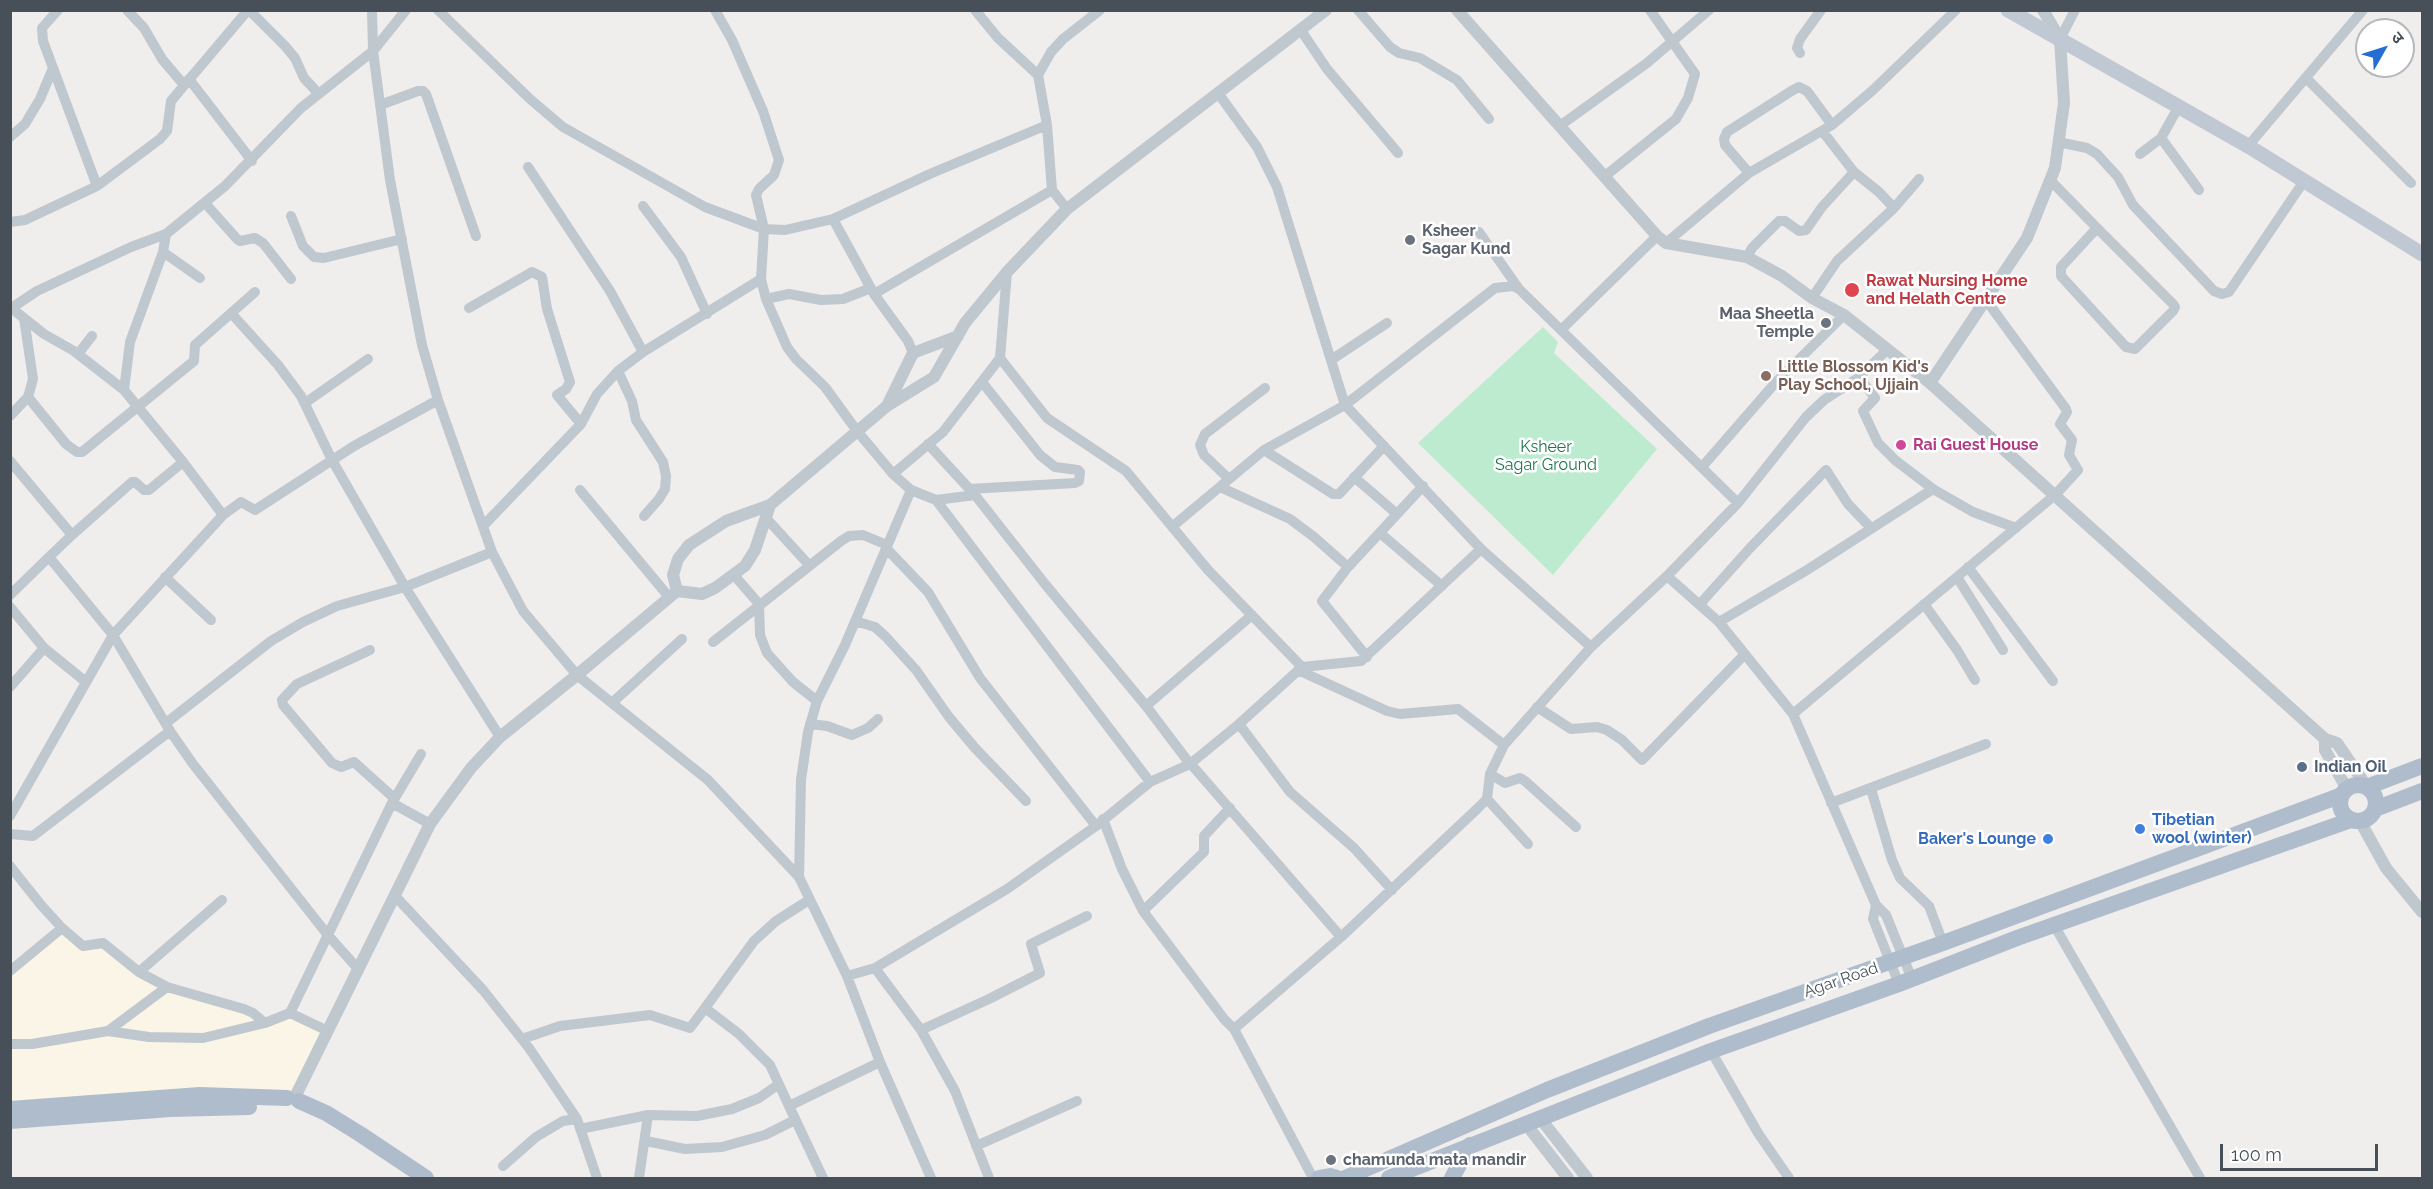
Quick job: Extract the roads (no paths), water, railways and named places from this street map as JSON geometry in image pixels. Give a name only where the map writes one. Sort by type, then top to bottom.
[{"type":"main road","points":[[2008,10],[2248,146],[2422,254]]},
{"type":"main road","name":"Agar Road","points":[[1345,1179],[1558,1086],[1709,1026],[1943,943],[2344,792],[2355,785],[2367,787],[2422,766]]},
{"type":"main road","points":[[2367,787],[2375,796],[2376,809]]},
{"type":"main road","points":[[1389,1179],[1711,1051],[2054,926],[2368,818],[2376,809],[2422,791]]},
{"type":"main road","points":[[2344,792],[2340,807],[2342,812],[2355,821]]},
{"type":"main road","points":[[10,1109],[200,1095],[292,1102],[326,1113],[426,1179]]},
{"type":"main road","points":[[10,1121],[292,1102],[407,1179]]},
{"type":"main road","points":[[1452,1179],[1470,1145]]},
{"type":"main road","points":[[1319,1179],[1330,1176],[1337,1179]]},
{"type":"street","points":[[58,10],[42,28],[43,40],[97,186]]},
{"type":"street","points":[[127,10],[144,28],[162,58],[187,82],[252,161]]},
{"type":"street","points":[[10,222],[25,220],[97,186],[167,131],[171,101],[248,10],[285,45],[295,58],[304,78],[318,93]]},
{"type":"street","points":[[372,10],[373,51],[390,180],[422,345],[438,400],[492,552],[523,611],[577,675],[708,780],[799,877],[847,976],[880,1062],[931,1179]]},
{"type":"street","points":[[223,514],[124,390],[78,354],[11,308],[37,291],[131,247],[166,234],[252,161],[300,108],[373,51],[406,10]]},
{"type":"street","points":[[438,10],[530,99],[563,127],[683,196],[705,207],[764,229],[785,230],[833,219],[932,173],[1047,125]]},
{"type":"street","points":[[715,10],[732,40],[763,111],[779,160],[774,175],[756,195],[764,229],[761,279],[766,299],[787,347],[825,387],[857,431],[893,474],[910,490],[936,500],[1150,782]]},
{"type":"street","points":[[975,10],[998,38],[1038,75],[1047,125],[1052,190],[1066,209]]},
{"type":"street","points":[[1038,75],[1051,52],[1063,39],[1100,10]]},
{"type":"street","points":[[1358,10],[1390,47],[1399,54],[1420,58],[1457,80],[1489,119]]},
{"type":"street","points":[[1457,10],[1661,239],[1747,257],[1782,276],[1812,298],[1844,315],[1888,349],[1930,382],[2325,739],[2337,743],[2367,787]]},
{"type":"street","points":[[1605,176],[1676,119],[1685,105],[1695,74],[1650,10]]},
{"type":"street","points":[[1561,125],[1647,63],[1709,10]]},
{"type":"street","points":[[1800,53],[1797,48],[1800,39],[1821,10]]},
{"type":"street","points":[[1562,329],[1661,239],[1749,173],[1828,129],[1874,90],[1956,10]]},
{"type":"street","points":[[1930,382],[2027,238],[2055,168],[2064,103],[2060,39],[2043,10]]},
{"type":"street","points":[[2060,39],[2075,10]]},
{"type":"street","points":[[2248,146],[2363,10]]},
{"type":"street","points":[[673,594],[673,575],[678,559],[689,545],[726,521],[770,505],[887,406],[934,377],[965,324],[1007,272],[1066,209],[1321,12]]},
{"type":"street","points":[[1300,30],[1327,69],[1398,153]]},
{"type":"street","points":[[10,137],[25,124],[40,99],[53,68]]},
{"type":"street","points":[[2306,78],[2410,183]]},
{"type":"street","points":[[1749,173],[1725,145],[1724,139],[1727,132],[1793,90],[1803,87],[1854,172],[1879,192],[1894,208]]},
{"type":"street","points":[[380,105],[418,91],[426,94],[476,236]]},
{"type":"street","points":[[1218,93],[1257,147],[1276,187],[1345,405],[1481,549],[1591,648]]},
{"type":"street","points":[[2140,154],[2161,138],[2179,106]]},
{"type":"street","points":[[2161,138],[2199,190]]},
{"type":"street","points":[[2058,142],[2086,148],[2097,154],[2118,177],[2133,205],[2214,291],[2222,294],[2229,292],[2304,181]]},
{"type":"street","points":[[528,167],[610,291],[644,352]]},
{"type":"street","points":[[1747,257],[1752,248],[1779,221],[1785,221],[1799,231],[1806,230],[1822,207],[1854,172]]},
{"type":"street","points":[[1812,298],[1838,261],[1894,208],[1919,178]]},
{"type":"street","points":[[2050,180],[2175,307],[2135,349],[2126,347],[2061,276],[2061,267],[2097,228]]},
{"type":"street","points":[[766,299],[789,294],[821,300],[843,299],[873,291],[1052,190]]},
{"type":"street","points":[[205,203],[231,235],[240,241],[255,238],[263,243],[291,279]]},
{"type":"street","points":[[642,206],[681,257],[707,314]]},
{"type":"street","points":[[291,216],[303,246],[314,257],[324,258],[402,239]]},
{"type":"street","points":[[833,219],[873,291],[908,341],[913,352]]},
{"type":"street","points":[[1479,232],[1519,289],[1738,503]]},
{"type":"street","points":[[124,390],[130,342],[163,252],[166,234]]},
{"type":"street","points":[[163,252],[200,278]]},
{"type":"street","points":[[469,308],[532,272],[542,277],[546,309],[570,382],[566,389],[557,394],[581,424]]},
{"type":"street","points":[[893,474],[943,432],[1000,357],[1007,272]]},
{"type":"street","points":[[483,526],[581,424],[597,394],[618,371],[644,352],[761,279]]},
{"type":"street","points":[[1173,526],[1264,450],[1345,405],[1495,288],[1513,286],[1519,289]]},
{"type":"street","points":[[28,397],[66,444],[77,452],[82,452],[194,360],[195,345],[255,292]]},
{"type":"street","points":[[1793,714],[2055,495],[2078,470],[2069,455],[2072,440],[2060,424],[2067,411],[1986,300]]},
{"type":"street","points":[[231,313],[278,365],[305,403],[332,460],[405,587],[500,737]]},
{"type":"street","points":[[1702,467],[1776,382],[1844,315]]},
{"type":"street","points":[[10,416],[28,397],[33,378],[24,318]]},
{"type":"street","points":[[1331,360],[1387,322]]},
{"type":"street","points":[[78,354],[92,336]]},
{"type":"street","points":[[887,406],[913,352],[958,336]]},
{"type":"street","points":[[1234,1029],[1341,937],[1487,799],[1490,774],[1504,745],[1537,707],[1591,648],[1667,576],[1738,503],[1806,417],[1824,400],[1859,377],[1888,349]]},
{"type":"street","points":[[1000,357],[1047,418],[1126,471],[1208,570],[1300,669],[1388,711],[1400,714],[1458,709],[1504,745]]},
{"type":"street","points":[[305,403],[368,358]]},
{"type":"street","points":[[618,371],[632,401],[636,420],[663,462],[666,476],[665,489],[644,516]]},
{"type":"street","points":[[1859,377],[1875,398],[1863,411],[1878,443],[1933,489],[1973,512],[2016,528]]},
{"type":"street","points":[[936,500],[972,492],[1079,481],[1080,472],[1075,469],[1055,467],[1040,455],[982,382]]},
{"type":"street","points":[[1229,479],[1204,455],[1200,445],[1205,434],[1265,388]]},
{"type":"street","points":[[10,816],[113,635],[223,514],[241,502],[255,510],[332,460],[438,400]]},
{"type":"street","points":[[928,444],[972,492],[1045,585],[1146,706],[1190,764],[1341,937]]},
{"type":"street","points":[[1264,450],[1333,494],[1339,494],[1384,446]]},
{"type":"street","points":[[10,461],[72,536]]},
{"type":"street","points":[[10,595],[132,482],[144,490],[149,490],[183,462]]},
{"type":"street","points":[[1700,604],[1826,470],[1848,504],[1871,528]]},
{"type":"street","points":[[1354,477],[1397,514]]},
{"type":"street","points":[[1367,657],[1322,601],[1348,567],[1423,486]]},
{"type":"street","points":[[1220,487],[1290,519],[1348,567]]},
{"type":"street","points":[[1719,622],[1807,570],[1933,489]]},
{"type":"street","points":[[580,490],[673,594]]},
{"type":"street","points":[[799,877],[801,780],[810,724],[817,701],[855,621],[910,490]]},
{"type":"street","points":[[292,1102],[396,897],[430,824],[471,768],[500,737],[673,594],[702,594],[745,566],[755,550],[770,505]]},
{"type":"street","points":[[767,519],[809,565]]},
{"type":"street","points":[[1380,533],[1442,586]]},
{"type":"street","points":[[713,642],[759,603],[849,536],[863,535],[887,546],[928,592],[980,678],[1099,822],[1143,911],[1234,1029],[1313,1179]]},
{"type":"street","points":[[847,976],[875,968],[1007,889],[1150,782],[1190,764],[1300,669],[1361,661],[1367,657],[1481,549]]},
{"type":"street","points":[[10,834],[22,837],[33,836],[272,642],[303,622],[337,606],[405,587],[492,552]]},
{"type":"street","points":[[49,557],[113,635],[193,764],[327,934],[359,970]]},
{"type":"street","points":[[1968,567],[2052,681]]},
{"type":"street","points":[[734,575],[759,603],[760,635],[767,654],[793,682],[817,701]]},
{"type":"street","points":[[1667,576],[1719,622],[1793,714],[1876,905],[1873,919],[1896,960],[1905,982]]},
{"type":"street","points":[[1957,577],[2002,650]]},
{"type":"street","points":[[165,578],[211,620]]},
{"type":"street","points":[[1924,604],[1975,680]]},
{"type":"street","points":[[10,607],[44,648],[86,682]]},
{"type":"street","points":[[1146,706],[1252,615]]},
{"type":"street","points":[[855,621],[875,627],[886,637],[916,670],[949,717],[975,748],[1026,801]]},
{"type":"street","points":[[613,702],[682,639]]},
{"type":"street","points":[[10,687],[44,648]]},
{"type":"street","points":[[370,650],[297,684],[282,700],[283,705],[332,763],[341,767],[354,762],[393,801],[430,824]]},
{"type":"street","points":[[1537,707],[1571,729],[1597,727],[1607,730],[1622,740],[1642,760],[1745,654]]},
{"type":"street","points":[[810,724],[827,726],[852,735],[868,728],[878,719]]},
{"type":"street","points":[[1239,724],[1290,792],[1354,848],[1392,890]]},
{"type":"street","points":[[2325,739],[2325,750],[2344,792]]},
{"type":"street","points":[[1831,803],[1986,744]]},
{"type":"street","points":[[10,1044],[32,1044],[108,1031],[149,1037],[203,1038],[265,1023],[290,1013],[393,801],[421,754]]},
{"type":"street","points":[[1490,774],[1505,783],[1520,778],[1525,781],[1576,827]]},
{"type":"street","points":[[1871,789],[1892,860],[1900,878],[1929,906],[1943,943]]},
{"type":"street","points":[[1487,799],[1528,844]]},
{"type":"street","points":[[1143,911],[1204,852],[1204,836],[1230,808]]},
{"type":"street","points":[[2355,821],[2381,861],[2417,899],[2422,912]]},
{"type":"street","points":[[10,866],[62,928],[83,946],[103,943],[139,972],[167,987],[244,1009],[254,1013],[265,1023]]},
{"type":"street","points":[[396,897],[483,990],[522,1039],[578,1124],[597,1179]]},
{"type":"street","points":[[139,972],[222,900]]},
{"type":"street","points":[[522,1039],[560,1026],[650,1016],[690,1028],[754,941],[776,921],[809,900]]},
{"type":"street","points":[[921,1030],[1040,973],[1031,944],[1087,916]]},
{"type":"street","points":[[2054,926],[2200,1179]]},
{"type":"street","points":[[10,971],[62,928]]},
{"type":"street","points":[[875,968],[921,1030],[955,1091],[989,1179]]},
{"type":"street","points":[[108,1031],[167,987]]},
{"type":"street","points":[[705,1008],[739,1034],[770,1065],[823,1179]]},
{"type":"street","points":[[290,1013],[328,1031]]},
{"type":"street","points":[[1711,1051],[1758,1133],[1789,1179]]},
{"type":"street","points":[[789,1107],[880,1062]]},
{"type":"street","points":[[503,1166],[536,1137],[563,1121],[578,1124],[648,1115],[697,1116],[732,1108],[759,1098],[778,1084]]},
{"type":"street","points":[[976,1146],[1077,1101]]},
{"type":"street","points":[[639,1179],[648,1115]]},
{"type":"street","points":[[646,1141],[685,1149],[722,1147],[765,1135],[795,1120]]},
{"type":"street","points":[[1533,1121],[1568,1179]]},
{"type":"street","points":[[1533,1121],[1587,1179]]},
{"type":"place","name":"Ksheer Sagar Kund","points":[[1410,240]]},
{"type":"place","name":"Rawat Nursing Home and Helath Centre","points":[[1852,290]]},
{"type":"place","name":"Maa Sheetla Temple","points":[[1826,323]]},
{"type":"place","name":"Little Blossom Kid's Play School, Ujjain","points":[[1766,376]]},
{"type":"place","name":"Rai Guest House","points":[[1901,445]]},
{"type":"place","name":"Indian Oil","points":[[2302,767]]},
{"type":"place","name":"Tibetian wool (winter)","points":[[2140,829]]},
{"type":"place","name":"Baker's Lounge","points":[[2048,839]]},
{"type":"place","name":"chamunda mata mandir","points":[[1331,1160]]},
{"type":"park label","name":"Ksheer Sagar Ground","points":[[1546,456]]}]
